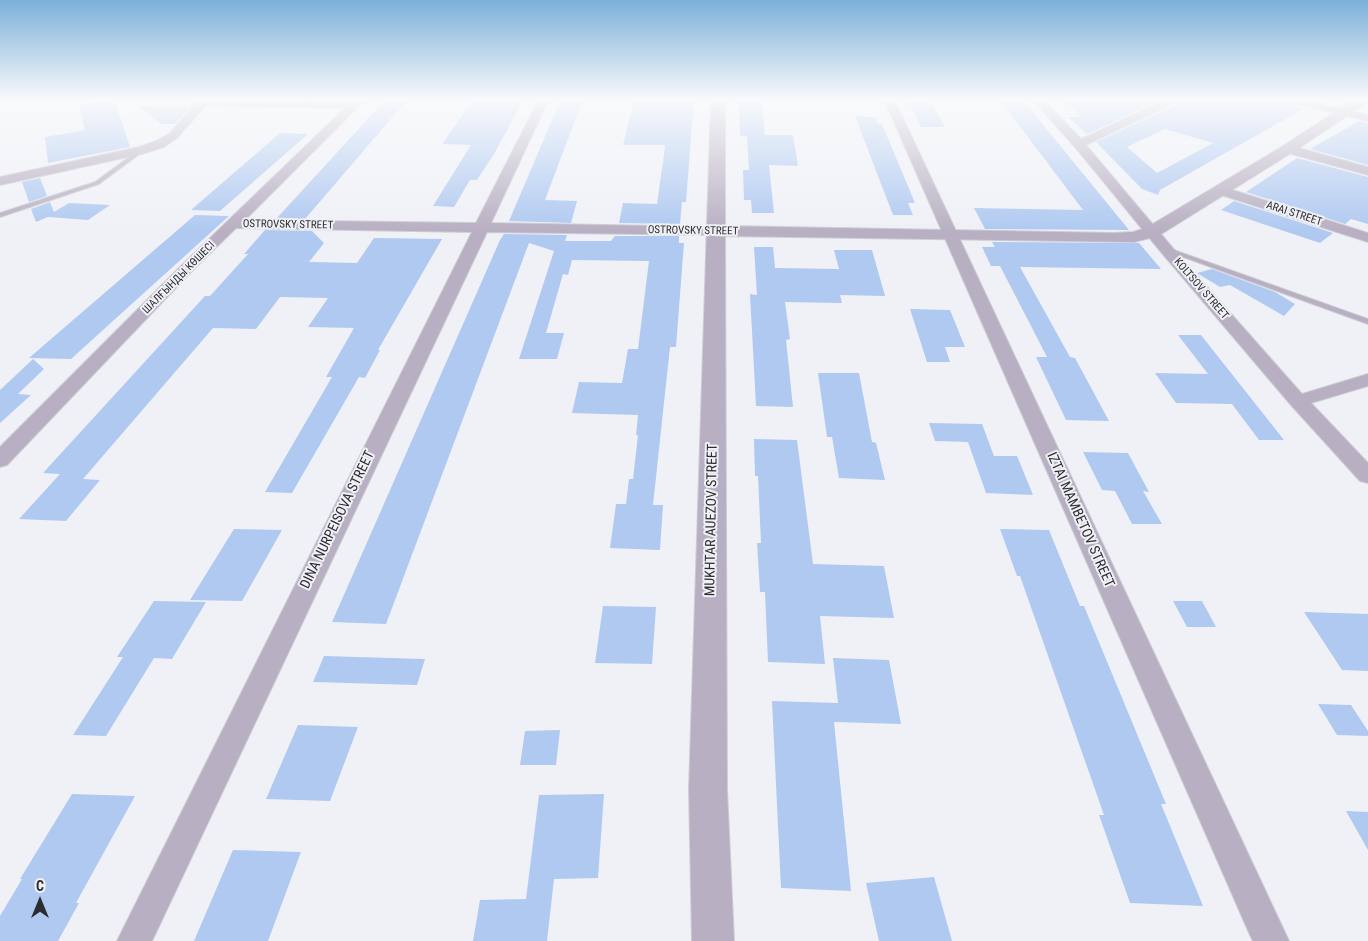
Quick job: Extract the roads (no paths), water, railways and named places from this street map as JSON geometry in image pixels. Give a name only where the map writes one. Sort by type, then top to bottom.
[{"type":"street","points":[[0,181],[142,150],[162,143]]},
{"type":"street","name":"ШАЛҒЫНДЫ КӨШЕСІ","points":[[0,460],[186,269],[316,143]]},
{"type":"street","name":"DINA NURPEISOVA STREET","points":[[134,941],[522,143]]},
{"type":"street","name":"MUKHTAR AUEZOV STREET","points":[[713,941],[708,789],[717,143]]},
{"type":"street","name":"IZTAI MAMBETOV STREET","points":[[909,143],[1262,923],[1272,941]]},
{"type":"street","name":"OSTROVSKY STREET","points":[[233,224],[1134,237],[1152,232],[1297,143]]},
{"type":"street","name":"KOLTSOV STREET","points":[[1079,144],[1166,249],[1298,401],[1368,476]]},
{"type":"street","points":[[1288,149],[1368,171]]},
{"type":"street","name":"ARAI STREET","points":[[1220,190],[1368,238]]},
{"type":"street","points":[[1298,401],[1368,380]]},
{"type":"lane","points":[[0,215],[97,183],[142,150]]},
{"type":"lane","points":[[1166,249],[1368,322]]}]
